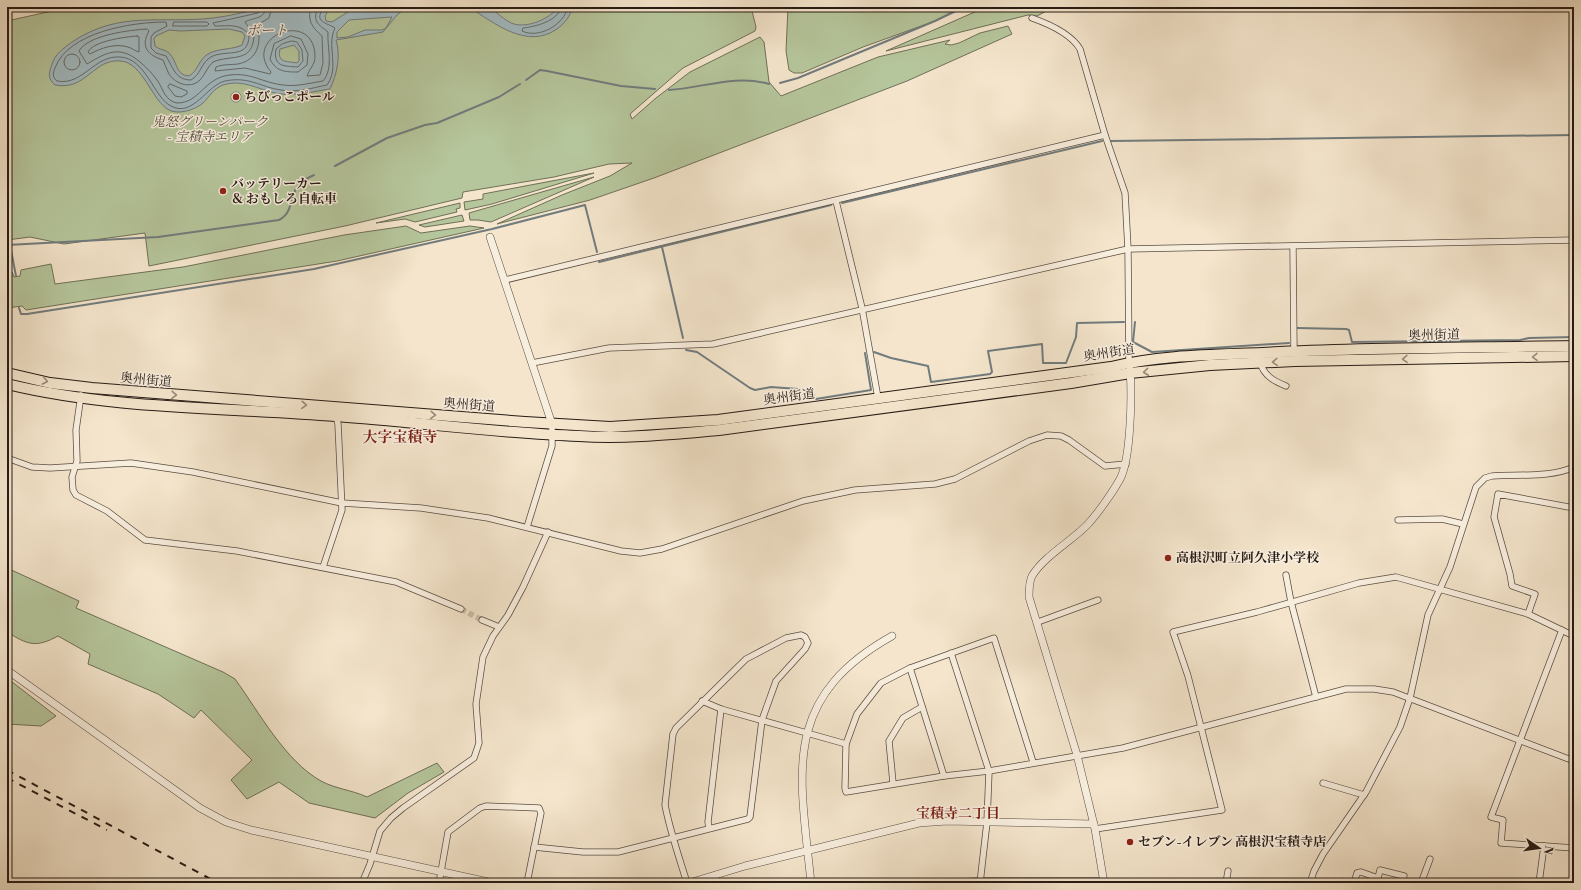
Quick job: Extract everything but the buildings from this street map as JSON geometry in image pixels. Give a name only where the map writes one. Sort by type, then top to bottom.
[{"type":"highway","name":"奥州街道","points":[[7,373],[81,387],[552,424],[610,427],[663,425],[718,420],[1103,368],[1129,363],[1210,355],[1294,351],[1574,346]]},
{"type":"highway","name":"奥州街道","points":[[7,384],[47,393],[80,398],[173,406],[336,416],[553,435],[611,436],[719,430],[1071,383],[1130,373],[1210,365],[1260,362],[1574,356]]},
{"type":"street","points":[[918,883],[1104,882],[1094,826],[1077,755],[1038,622],[1029,597],[1032,577],[1041,565],[1089,523],[1120,481],[1126,464],[1132,385],[1129,363],[1128,249],[1125,193],[1105,135],[1080,49],[1075,41],[1032,18]]},
{"type":"street","points":[[505,280],[1105,135]]},
{"type":"street","points":[[836,201],[862,308],[878,398]]},
{"type":"street","points":[[490,237],[552,424],[553,435],[549,458],[527,527]]},
{"type":"street","points":[[532,363],[609,348],[713,344],[862,308],[1128,249],[1293,247],[1371,243],[1574,240]]},
{"type":"street","points":[[1293,247],[1294,351]]},
{"type":"street","points":[[1260,362],[1262,370],[1268,376],[1286,386]]},
{"type":"street","points":[[81,387],[76,430],[77,461],[72,477],[73,490],[76,495],[107,511],[145,540],[237,551],[323,567],[406,585],[461,609]]},
{"type":"street","points":[[323,567],[342,510],[336,416]]},
{"type":"street","points":[[7,458],[32,466],[75,467],[131,463],[192,472],[342,503],[448,511],[527,527],[621,551],[652,552],[810,499],[855,490],[935,484],[955,479],[1030,441],[1047,435],[1061,436],[1069,440],[1101,465],[1126,464]]},
{"type":"street","points":[[1310,883],[1314,871],[1323,854],[1364,795],[1400,727],[1410,698],[1428,615],[1451,563],[1473,492],[1484,478],[1492,476],[1550,473],[1565,471],[1574,467]]},
{"type":"street","points":[[1528,614],[1535,594],[1512,586],[1494,517],[1498,494],[1574,508]]},
{"type":"street","points":[[1398,520],[1442,519],[1463,524]]},
{"type":"street","points":[[362,883],[380,831],[391,818],[474,758],[479,743],[476,704],[479,676],[484,657],[499,627],[508,615],[523,587],[548,532]]},
{"type":"street","points":[[1286,576],[1291,602],[1316,697]]},
{"type":"street","points":[[534,847],[583,852],[618,852],[674,838],[750,817],[762,720],[776,681],[808,644],[805,637],[801,635],[786,638],[752,654],[740,663],[676,728],[665,805],[674,838],[688,883],[744,866],[808,852],[919,823],[947,821],[1094,826],[1222,810],[1188,676],[1173,632],[1257,612],[1359,583],[1387,577],[1396,577],[1528,614],[1574,636]]},
{"type":"street","points":[[1038,622],[1098,600]]},
{"type":"street","points":[[482,620],[499,627]]},
{"type":"street","points":[[1562,630],[1491,817],[1503,820],[1501,843],[1574,848]]},
{"type":"street","points":[[811,883],[802,766],[807,733],[814,712],[833,681],[861,654],[892,636]]},
{"type":"street","points":[[1033,762],[994,638],[910,668],[881,683],[856,714],[846,744],[846,792],[893,783],[989,771],[1033,762],[1123,748],[1346,689],[1374,689],[1393,692],[1574,761]]},
{"type":"street","points":[[951,653],[989,771],[987,822],[980,882]]},
{"type":"street","points":[[910,668],[944,776]]},
{"type":"street","points":[[7,670],[200,808],[226,822],[250,830],[493,883]]},
{"type":"street","points":[[702,701],[721,709],[846,744]]},
{"type":"street","points":[[893,783],[889,741],[903,718],[922,707]]},
{"type":"street","points":[[709,828],[708,822],[721,709]]},
{"type":"street","points":[[1323,783],[1364,795]]},
{"type":"street","points":[[439,883],[448,832],[480,808],[486,806],[539,808],[541,813],[527,883]]},
{"type":"street","points":[[1539,883],[1544,846]]},
{"type":"street","points":[[1422,883],[1430,859]]},
{"type":"street","points":[[1354,883],[1357,873],[1361,872],[1378,878],[1380,870],[1404,876]]},
{"type":"street","points":[[1226,883],[1228,871]]},
{"type":"green space","name":"鬼怒グリーンパーク - 宝積寺エリア","points":[[70,7],[751,7],[756,27],[755,31],[683,68],[630,114],[632,119],[656,98],[690,72],[760,37],[764,42],[769,82],[781,96],[878,57],[950,40],[945,44],[951,45],[959,43],[980,33],[1008,26],[1012,34],[907,81],[654,178],[590,200],[497,224],[562,195],[610,176],[632,163],[609,164],[554,177],[463,192],[462,198],[345,226],[149,266],[145,233],[64,244],[30,237],[7,240],[7,21]]},
{"type":"green space","points":[[788,7],[961,7],[935,21],[863,47],[802,73],[794,73],[789,70],[786,51]]},
{"type":"green space","points":[[986,7],[1054,7],[1037,16],[1028,15],[886,51]]},
{"type":"green space","points":[[594,173],[492,204],[465,210],[464,202],[483,199],[483,194]]},
{"type":"green space","points":[[594,177],[491,222],[470,220],[469,213]]},
{"type":"green space","points":[[460,203],[460,208],[456,209],[457,212],[415,222],[405,219],[376,223]]},
{"type":"green space","points":[[462,215],[464,221],[425,227],[419,225]]},
{"type":"green space","points":[[406,226],[421,233],[470,226],[484,228],[337,261],[26,310],[22,306],[7,308],[7,272],[12,272],[14,277],[20,276],[21,270],[51,264],[55,284],[183,267],[344,235]]},
{"type":"green space","points":[[7,568],[79,601],[76,608],[223,672],[235,679],[284,749],[308,772],[327,784],[367,797],[437,763],[444,772],[408,793],[375,818],[309,803],[279,782],[247,799],[231,780],[252,760],[201,710],[194,718],[158,694],[88,664],[90,654],[58,636],[44,642],[32,643],[21,640],[7,632]]},
{"type":"green space","points":[[7,678],[56,716],[41,726],[7,724]]},
{"type":"water","points":[[485,6],[510,23],[526,25],[544,19],[558,7],[572,7],[569,17],[560,27],[546,35],[534,37],[511,32],[500,27],[469,7]]},
{"type":"water","name":"ボート","points":[[270,7],[334,7],[329,9],[325,16],[326,21],[332,22],[351,10],[380,10],[392,7],[407,7],[397,15],[383,32],[336,40],[338,65],[330,89],[300,94],[282,94],[246,84],[231,83],[223,85],[217,89],[196,108],[177,112],[169,110],[157,99],[141,75],[129,63],[111,61],[103,64],[83,79],[66,86],[55,85],[49,75],[53,60],[60,52],[72,42],[90,32],[107,26],[141,20],[213,18]],"holes":[[[392,17],[386,28],[382,30],[365,30],[348,37],[337,38],[337,32],[349,20]],[[229,29],[242,32],[245,36],[242,45],[212,52],[205,56],[189,76],[184,75],[179,71],[169,53],[155,46],[154,39],[156,36],[169,30]],[[294,45],[299,51],[299,61],[297,63],[281,59],[279,54],[280,49]]]},
{"type":"water","name":"ちびっこポール","points":[[234,92],[238,92],[240,93],[240,101],[234,102],[231,99],[231,95]]},
{"type":"waterway","points":[[780,83],[798,78],[935,21],[964,7]]},
{"type":"waterway","points":[[526,80],[540,70],[621,86],[655,89]]},
{"type":"waterway","points":[[669,90],[719,82],[744,80],[769,84]]},
{"type":"waterway","points":[[335,166],[387,138],[425,125],[437,123],[499,97],[520,84]]},
{"type":"waterway","points":[[1111,141],[1574,135]]},
{"type":"waterway","points":[[842,203],[1102,141]]},
{"type":"waterway","points":[[7,245],[158,237],[279,220],[288,210],[294,192],[298,186],[314,175]]},
{"type":"waterway","points":[[19,308],[21,314],[27,314],[314,269],[492,229],[585,205],[597,252]]},
{"type":"waterway","points":[[599,262],[831,205]]},
{"type":"waterway","points":[[10,245],[16,276]]},
{"type":"waterway","points":[[662,247],[683,338]]},
{"type":"waterway","points":[[874,352],[891,358],[928,366],[931,382],[990,374],[992,372],[988,351],[1042,344],[1043,363],[1066,363],[1076,337],[1077,323],[1124,322]]},
{"type":"waterway","points":[[1135,322],[1133,342],[1152,352],[1289,343]]},
{"type":"waterway","points":[[1297,328],[1346,329],[1349,330],[1352,342],[1520,340],[1529,338],[1574,337]]},
{"type":"waterway","points":[[686,350],[697,352],[755,390],[771,387],[811,390],[816,399],[871,390],[865,353]]},
{"type":"tunnel","points":[[461,609],[482,620]]},
{"type":"railway","points":[[7,770],[218,883]]},
{"type":"railway","points":[[7,778],[107,830]]},
{"type":"place","name":"ちびっこポール","points":[[236,97]]},
{"type":"place","name":"バッテリーカー ＆ おもしろ自転車","points":[[223,191]]},
{"type":"place","name":"高根沢町立阿久津小学校","points":[[1168,558]]},
{"type":"place","name":"セブン-イレブン 高根沢宝積寺店","points":[[1130,842]]},
{"type":"district","name":"大字宝積寺","points":[[400,437]]},
{"type":"district","name":"宝積寺二丁目","points":[[958,814]]}]
